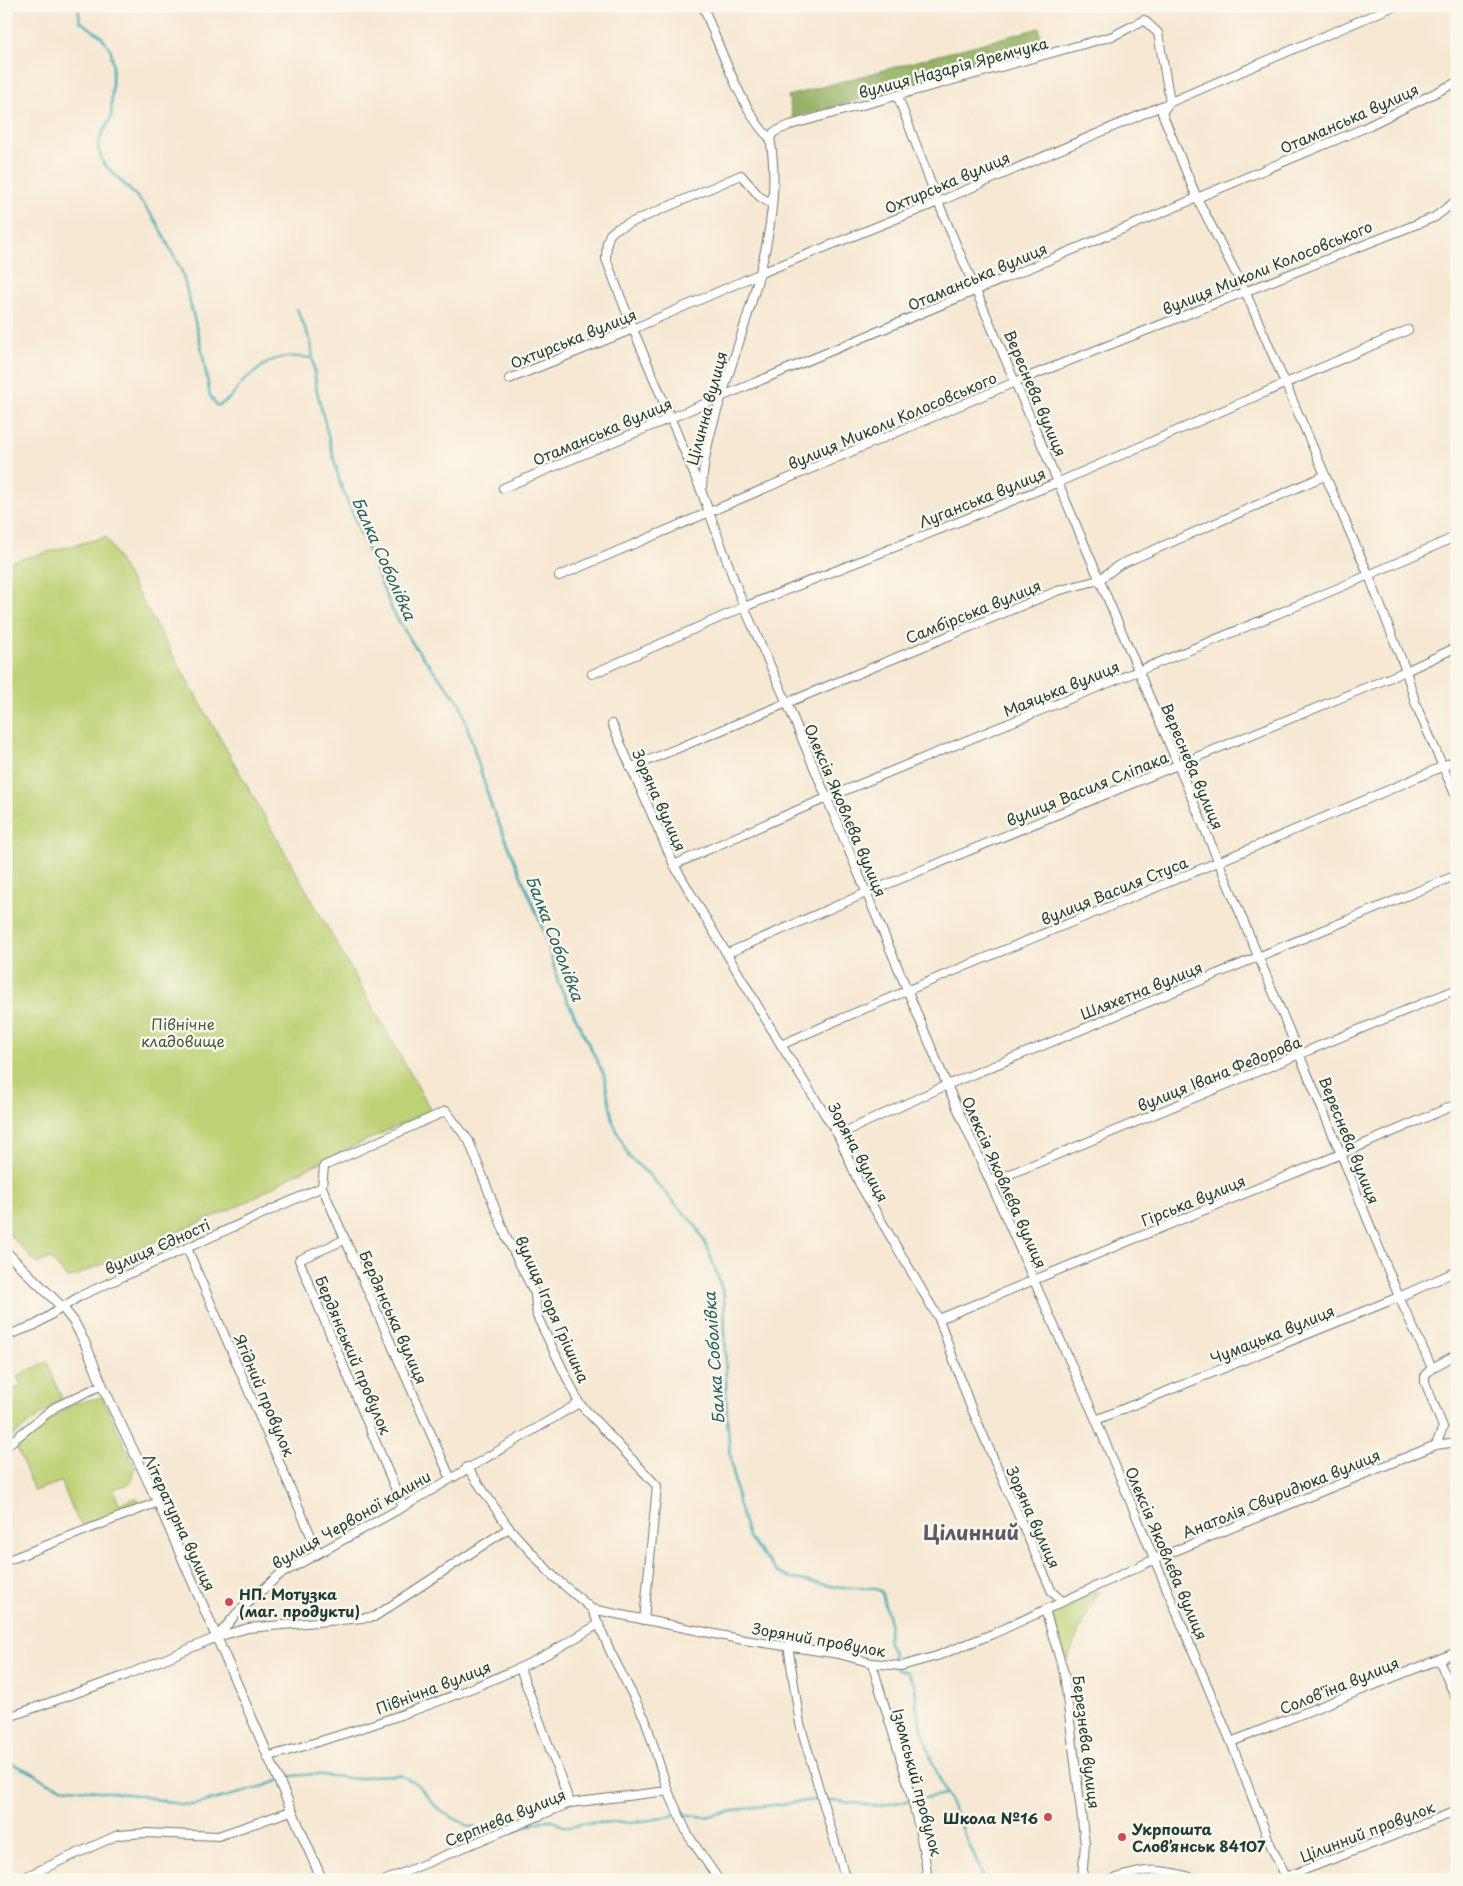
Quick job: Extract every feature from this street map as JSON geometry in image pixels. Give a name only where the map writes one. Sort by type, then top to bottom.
[{"type":"street","points":[[703,6],[724,58],[755,121],[770,138]]},
{"type":"street","name":"Охтирська вулиця","points":[[509,379],[633,329],[761,273],[938,202],[1394,6]]},
{"type":"street","name":"вулиця Назарія Яремчука","points":[[770,138],[774,132],[790,124],[898,97],[1113,36],[1144,20],[1158,33],[1170,101]]},
{"type":"street","name":"Отаманська вулиця","points":[[503,488],[671,416],[977,292],[1362,129],[1457,82]]},
{"type":"street","name":"Вереснева вулиця","points":[[898,97],[938,202],[1139,672],[1399,1297],[1432,1368]]},
{"type":"street","points":[[1170,101],[1162,114],[1197,198],[1245,291],[1369,576],[1406,671],[1416,705],[1441,767],[1457,799]]},
{"type":"street","name":"Цілинна вулиця","points":[[702,493],[702,467],[721,397],[761,273],[772,204],[774,178],[770,138]]},
{"type":"street","name":"Цілинна вулиця","points":[[702,493],[633,329],[605,251],[610,234],[616,229],[741,175],[760,197],[772,204]]},
{"type":"street","name":"вулиця Миколи Колосовського","points":[[559,576],[1015,382],[1435,217],[1457,200]]},
{"type":"street","name":"Луганська вулиця","points":[[592,674],[744,607],[1059,482],[1285,381],[1408,330]]},
{"type":"street","name":"Самбірська вулиця","points":[[630,768],[1057,591],[1099,580],[1119,565],[1324,476]]},
{"type":"street","name":"Олексія Яковлєва вулиця","points":[[702,493],[744,607],[787,702],[947,1084],[1096,1420],[1231,1742],[1271,1846],[1286,1878]]},
{"type":"street","name":"Маяцька вулиця","points":[[674,865],[826,798],[1139,672],[1369,576],[1457,536]]},
{"type":"street","name":"вулиця Василя Сліпака","points":[[728,953],[866,893],[1406,671],[1457,647]]},
{"type":"street","name":"Зоряна вулиця","points":[[612,724],[674,865],[781,1045],[838,1135],[863,1190],[939,1319],[990,1451],[1052,1592],[1062,1601]]},
{"type":"street","name":"вулиця Василя Стуса","points":[[781,1045],[907,989],[1218,862],[1457,760]]},
{"type":"street","name":"Шляхетна вулиця","points":[[838,1135],[947,1084],[1457,875]]},
{"type":"street","name":"вулиця Івана Федорова","points":[[991,1182],[1457,989]]},
{"type":"street","name":"Гірська вулиця","points":[[939,1319],[1341,1154],[1457,1104]]},
{"type":"street","name":"вулиця Ігоря Грішина","points":[[324,1166],[446,1111],[469,1141],[507,1239],[535,1294],[537,1316],[579,1403],[657,1486],[644,1620]]},
{"type":"street","name":"Бердянська вулиця","points":[[324,1166],[322,1187],[450,1477]]},
{"type":"street","name":"вулиця Єдності","points":[[6,1336],[35,1325],[80,1296],[322,1187]]},
{"type":"street","name":"Бердянський провулок","points":[[344,1240],[298,1260],[403,1507]]},
{"type":"street","name":"Ягідний провулок","points":[[187,1248],[318,1552]]},
{"type":"street","name":"Літературна вулиця","points":[[6,1252],[63,1308],[74,1322],[85,1342],[102,1385],[158,1502],[322,1880]]},
{"type":"street","name":"Чумацька вулиця","points":[[1096,1420],[1399,1297],[1457,1271]]},
{"type":"street","points":[[1436,1446],[1443,1427],[1425,1382],[1425,1375],[1432,1368],[1457,1354]]},
{"type":"street","points":[[6,1446],[55,1407],[102,1385]]},
{"type":"street","name":"вулиця Червоної калини","points":[[6,1718],[124,1676],[217,1637],[257,1592],[279,1575],[403,1507],[450,1477],[579,1403]]},
{"type":"street","name":"Анатолія Свиридюка вулиця","points":[[1062,1601],[1154,1559],[1436,1446],[1456,1445]]},
{"type":"street","points":[[467,1467],[509,1528],[553,1576],[592,1609],[611,1654],[645,1719],[668,1791],[688,1835],[719,1880]]},
{"type":"street","points":[[6,1561],[158,1502]]},
{"type":"street","points":[[217,1637],[248,1628],[374,1617],[509,1528]]},
{"type":"street","name":"Зоряний провулок","points":[[592,1609],[744,1640],[788,1645],[839,1654],[872,1663],[901,1666],[937,1656],[1062,1601]]},
{"type":"street","name":"Березнева вулиця","points":[[1045,1610],[1063,1665],[1067,1691],[1085,1844],[1082,1880]]},
{"type":"street","name":"Північна вулиця","points":[[268,1757],[396,1717],[520,1668],[599,1624]]},
{"type":"street","points":[[788,1645],[800,1724],[846,1880]]},
{"type":"street","name":"Солов'їна вулиця","points":[[1231,1742],[1457,1652]]},
{"type":"street","points":[[1439,1660],[1457,1701]]},
{"type":"street","name":"Ізюмський провулок","points":[[872,1663],[916,1816],[928,1880]]},
{"type":"street","points":[[520,1668],[570,1803]]},
{"type":"street","name":"Серпнева вулиця","points":[[386,1880],[570,1803],[668,1791]]},
{"type":"street","points":[[18,1880],[118,1835],[146,1833],[218,1836],[291,1811]]},
{"type":"street","name":"Цілинний провулок","points":[[1286,1878],[1457,1812]]},
{"type":"street","points":[[1112,1880],[1152,1869],[1175,1872],[1200,1880]]},
{"type":"green space","points":[[1039,28],[1043,49],[793,118],[788,96]]},
{"type":"green space","name":"Північне кладовище","points":[[106,537],[431,1110],[293,1175],[245,1203],[68,1279],[50,1258],[37,1264],[6,1231],[6,563]]},
{"type":"green space","points":[[47,1362],[62,1399],[6,1441],[6,1392],[22,1386],[17,1376]]},
{"type":"green space","points":[[102,1397],[135,1467],[130,1484],[113,1489],[119,1504],[135,1498],[142,1503],[83,1526],[78,1521],[61,1482],[34,1491],[16,1445],[73,1404]]},
{"type":"green space","points":[[1100,1590],[1081,1626],[1067,1661],[1052,1614]]},
{"type":"waterway","name":"Балка Соболівка","points":[[78,6],[80,21],[101,36],[111,50],[113,64],[111,118],[101,136],[98,147],[103,163],[138,198],[156,221],[182,272],[201,345],[210,396],[217,406],[229,399],[245,380],[268,363],[287,357],[312,358]]},
{"type":"waterway","name":"Балка Соболівка","points":[[297,309],[311,342],[316,387],[340,483],[393,612],[415,647],[460,703],[491,805],[537,914],[548,944],[558,982],[604,1075],[613,1122],[629,1157],[647,1173],[696,1226],[708,1249],[724,1295],[727,1417],[730,1453],[738,1502],[748,1537],[777,1572],[790,1578],[841,1588],[873,1588],[881,1591],[890,1622],[888,1640],[893,1654],[892,1665]]},
{"type":"waterway","name":"Балка Соболівка","points":[[896,1668],[907,1672],[915,1685],[917,1711],[931,1759],[985,1880]]},
{"type":"waterway","points":[[6,1761],[35,1774],[49,1783],[61,1787],[136,1795],[193,1805],[256,1789],[292,1776],[314,1774],[357,1779],[369,1776],[400,1775],[417,1784],[440,1811],[469,1826],[494,1833]]},
{"type":"waterway","points":[[681,1814],[706,1817],[748,1808],[823,1799],[877,1806],[946,1794]]},
{"type":"waterway","points":[[512,1831],[544,1820],[552,1820],[570,1827],[581,1824],[652,1820],[676,1814]]},
{"type":"place","name":"НП. Мотузка (маг. продукти)","points":[[229,1602]]},
{"type":"place","name":"Школа №16","points":[[1048,1817]]},
{"type":"place","name":"Укрпошта Слов’янськ 84107","points":[[1122,1837]]},
{"type":"district","name":"Цілинний","points":[[971,1532]]}]
